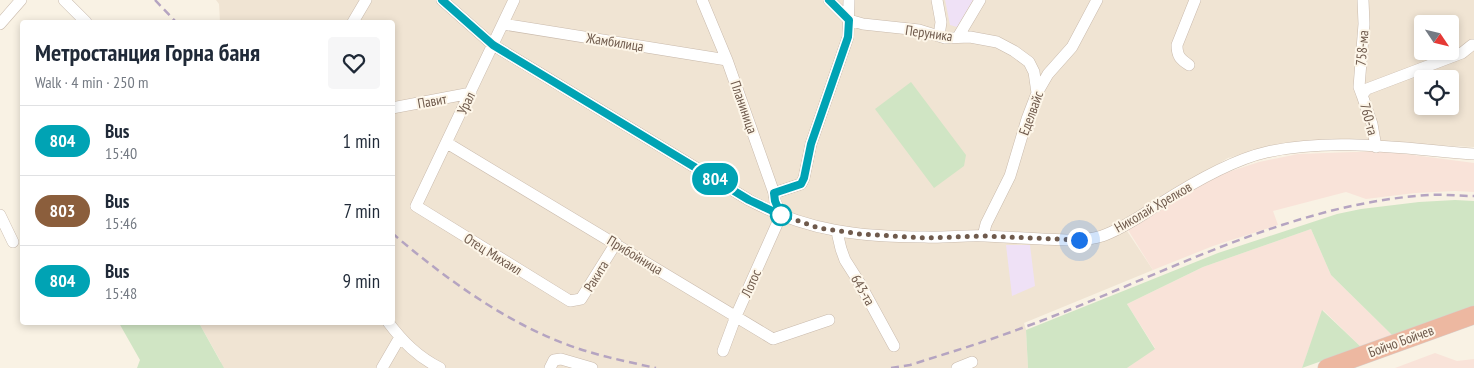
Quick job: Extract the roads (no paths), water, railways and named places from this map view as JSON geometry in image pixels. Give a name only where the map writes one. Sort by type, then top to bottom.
[{"type":"highway","name":"Бойчо Бойчев","points":[[1327,368],[1474,315]]},
{"type":"street","points":[[0,24],[21,0]]},
{"type":"street","points":[[64,0],[84,20]]},
{"type":"street","points":[[353,20],[366,0]]},
{"type":"street","name":"Николай Хрелков","points":[[442,0],[493,45],[749,200],[781,215],[837,232],[925,238],[983,236],[1069,241],[1094,238],[1125,225],[1182,190],[1243,159],[1267,152],[1335,145],[1474,154]]},
{"type":"street","name":"Урал","points":[[416,206],[471,94],[514,0]]},
{"type":"street","name":"Планиница","points":[[702,0],[727,60],[781,215]]},
{"type":"street","points":[[829,0],[849,20]]},
{"type":"street","points":[[774,193],[801,184],[804,178],[811,144],[848,37],[849,0]]},
{"type":"street","points":[[937,0],[941,22],[939,36]]},
{"type":"street","points":[[958,37],[980,0]]},
{"type":"street","name":"Еделвайс","points":[[983,236],[989,217],[1010,176],[1037,93],[1048,74],[1076,41],[1098,0]]},
{"type":"street","points":[[1189,65],[1180,59],[1177,53],[1177,45],[1195,0]]},
{"type":"street","name":"758-ма","points":[[1362,94],[1359,87],[1364,0]]},
{"type":"street","name":"Перуника","points":[[849,20],[867,25],[919,30],[950,38],[970,37],[992,40],[1026,58],[1034,72],[1037,93]]},
{"type":"street","name":"Жамбилица","points":[[503,24],[727,60]]},
{"type":"street","name":"760-та","points":[[1376,147],[1372,124],[1362,94],[1367,89],[1462,52],[1473,43]]},
{"type":"street","name":"Павит","points":[[395,107],[471,94]]},
{"type":"street","name":"Прибойница","points":[[447,143],[773,339],[829,320]]},
{"type":"street","name":"Отец Михаил","points":[[416,206],[570,301]]},
{"type":"street","points":[[0,214],[13,242]]},
{"type":"street","name":"Лотос","points":[[723,351],[736,316],[781,215]]},
{"type":"street","name":"643-та","points":[[837,232],[845,260],[894,346]]},
{"type":"street","name":"Ракита","points":[[570,301],[582,299],[616,243]]},
{"type":"street","points":[[390,325],[418,355],[440,368]]},
{"type":"street","points":[[382,368],[400,337]]},
{"type":"street","points":[[552,364],[561,359],[592,368]]},
{"type":"street","points":[[956,368],[972,362]]},
{"type":"railway","points":[[155,0],[174,20]]},
{"type":"railway","points":[[891,368],[910,365],[1008,333],[1272,228],[1323,213],[1376,201],[1429,195],[1474,196]]},
{"type":"railway","points":[[395,235],[460,286],[509,317],[534,330],[586,351],[656,368]]}]
